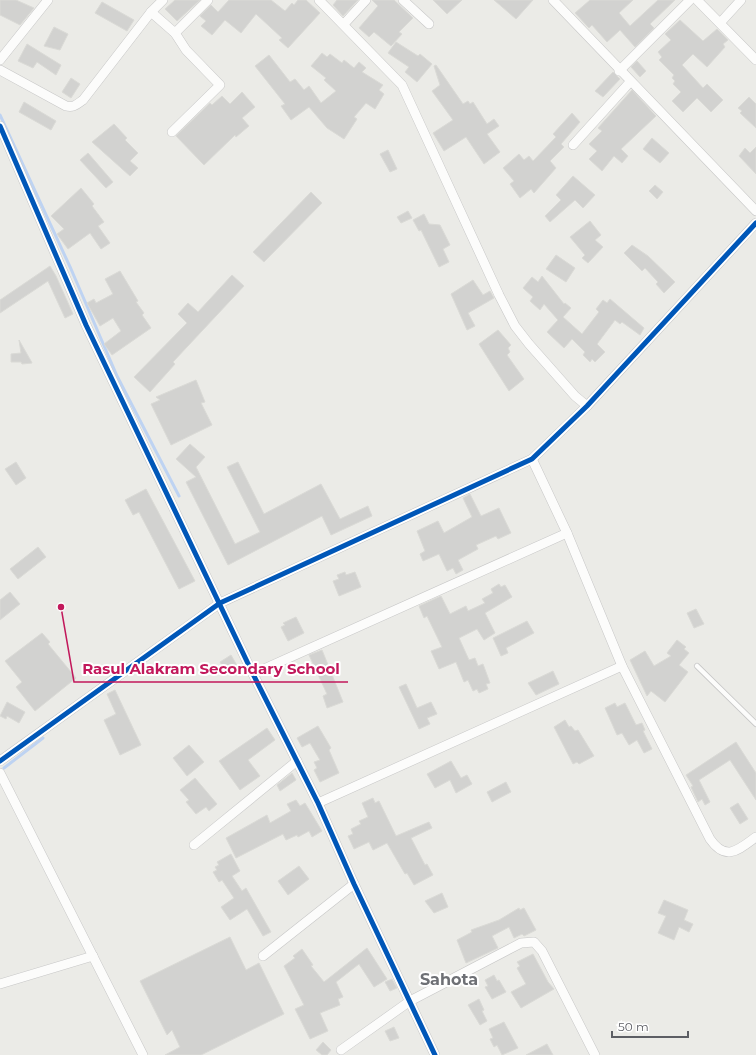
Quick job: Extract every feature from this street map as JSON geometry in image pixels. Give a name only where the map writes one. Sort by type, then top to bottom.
[{"type":"street","points":[[0,60],[48,0]]},
{"type":"street","points":[[0,70],[54,100],[71,107],[83,100],[151,12],[163,0]]},
{"type":"street","points":[[175,33],[208,0]]},
{"type":"street","points":[[320,0],[402,84],[498,295],[515,326],[575,396],[587,406]]},
{"type":"street","points":[[344,24],[366,0]]},
{"type":"street","points":[[403,0],[429,24]]},
{"type":"street","points":[[553,0],[619,71],[756,211]]},
{"type":"street","points":[[619,71],[690,0]]},
{"type":"street","points":[[697,0],[756,60]]},
{"type":"street","points":[[720,22],[741,0]]},
{"type":"street","points":[[151,12],[175,33],[183,46],[220,85],[172,132]]},
{"type":"street","points":[[573,145],[630,82]]},
{"type":"street","points":[[0,126],[86,325],[253,674],[318,803],[354,884],[435,1055]]},
{"type":"street","points":[[0,762],[220,603],[532,459],[587,406],[756,223]]},
{"type":"street","points":[[532,459],[567,533],[622,666],[715,847],[722,852],[732,852],[739,850],[756,837]]},
{"type":"street","points":[[253,674],[567,533]]},
{"type":"street","points":[[318,803],[622,666]]},
{"type":"street","points":[[194,845],[297,761]]},
{"type":"street","points":[[0,773],[143,1055]]},
{"type":"street","points":[[263,956],[354,884]]},
{"type":"street","points":[[341,1050],[410,1001],[521,943],[534,942],[542,951],[595,1055]]},
{"type":"street","points":[[0,984],[92,956]]},
{"type":"lane","points":[[697,666],[756,724]]},
{"type":"building","points":[[0,0],[16,0],[34,8],[20,25],[0,15]]},
{"type":"building","points":[[175,0],[200,0],[177,21],[165,9]]},
{"type":"building","points":[[229,0],[271,0],[285,11],[292,3],[294,5],[298,0],[306,0],[320,13],[288,48],[279,40],[282,38],[256,14],[241,33],[225,20],[212,35],[201,26],[206,21],[200,16],[211,5],[218,12]]},
{"type":"building","points":[[337,0],[358,0],[343,16],[333,5]]},
{"type":"building","points":[[372,0],[394,0],[413,18],[399,32],[402,34],[391,46],[374,32],[369,37],[359,28],[378,6]]},
{"type":"building","points":[[433,0],[462,0],[447,14]]},
{"type":"building","points":[[494,0],[533,0],[516,19]]},
{"type":"building","points":[[590,0],[633,0],[619,13],[630,26],[658,0],[675,0],[650,24],[654,28],[635,47],[620,30],[607,42],[592,25],[589,28],[575,13]]},
{"type":"building","points":[[102,2],[134,20],[127,31],[95,13]]},
{"type":"building","points":[[680,20],[703,41],[717,29],[728,40],[723,44],[725,47],[707,67],[693,54],[682,65],[703,88],[707,84],[723,100],[711,112],[697,98],[683,112],[672,101],[681,92],[673,84],[675,81],[672,78],[674,75],[659,60],[662,57],[658,52],[671,40],[665,34]]},
{"type":"building","points":[[54,27],[68,34],[60,50],[44,46]]},
{"type":"building","points":[[396,42],[418,56],[420,54],[432,64],[417,82],[405,72],[409,67],[388,53]]},
{"type":"building","points":[[27,44],[61,65],[56,75],[37,62],[33,68],[18,61]]},
{"type":"building","points":[[322,53],[327,57],[330,54],[342,63],[344,60],[354,68],[359,62],[366,68],[362,72],[383,85],[379,90],[384,94],[375,109],[366,103],[354,117],[357,119],[344,139],[327,128],[309,107],[291,120],[281,106],[285,104],[255,66],[269,55],[290,82],[295,79],[304,90],[309,86],[321,103],[336,91],[324,80],[326,78],[311,66]]},
{"type":"building","points":[[637,61],[646,71],[640,77],[631,67]]},
{"type":"building","points":[[436,65],[463,104],[468,101],[470,104],[473,102],[487,124],[494,119],[499,126],[487,134],[500,152],[484,164],[466,137],[444,151],[433,133],[453,120],[432,91],[440,85],[434,66]]},
{"type":"building","points":[[613,72],[620,79],[603,97],[595,91]]},
{"type":"building","points":[[71,78],[80,84],[71,98],[62,92]]},
{"type":"building","points":[[632,90],[656,116],[621,149],[628,156],[622,163],[614,156],[602,171],[589,159],[597,151],[589,144],[602,131],[598,128]]},
{"type":"building","points":[[242,92],[255,107],[242,118],[249,126],[236,137],[235,135],[204,165],[176,136],[210,103],[212,105],[222,96],[230,104]]},
{"type":"building","points":[[749,97],[756,104],[756,128],[740,113],[742,111],[738,108]]},
{"type":"building","points":[[24,102],[56,121],[51,130],[19,112]]},
{"type":"building","points":[[572,113],[580,122],[561,144],[564,147],[550,161],[556,168],[534,193],[531,189],[520,198],[510,184],[514,181],[503,168],[519,154],[524,160],[529,156],[533,161],[556,137],[553,134]]},
{"type":"building","points":[[114,124],[127,138],[125,140],[138,153],[130,161],[138,168],[130,176],[92,142]]},
{"type":"building","points":[[652,138],[669,153],[660,163],[643,149]]},
{"type":"building","points":[[756,147],[756,174],[739,156],[745,148],[750,153]]},
{"type":"building","points":[[388,150],[397,169],[390,172],[380,154]]},
{"type":"building","points":[[88,153],[113,182],[106,188],[80,160]]},
{"type":"building","points":[[573,176],[595,195],[583,208],[575,200],[550,222],[545,216],[561,200],[556,195]]},
{"type":"building","points":[[655,185],[663,192],[657,199],[649,191]]},
{"type":"building","points":[[81,188],[94,204],[92,206],[104,222],[98,226],[110,243],[101,249],[90,233],[68,249],[57,234],[64,229],[51,216]]},
{"type":"building","points":[[311,192],[322,203],[264,262],[253,252]]},
{"type":"building","points":[[408,211],[412,218],[401,223],[397,217]]},
{"type":"building","points":[[424,214],[429,224],[440,225],[450,245],[443,249],[449,262],[439,267],[421,230],[419,231],[413,220]]},
{"type":"building","points":[[590,221],[601,235],[595,240],[603,247],[588,263],[582,258],[585,255],[570,237]]},
{"type":"building","points":[[632,245],[648,256],[675,282],[664,293],[656,284],[658,282],[645,268],[642,271],[624,253]]},
{"type":"building","points":[[556,255],[575,268],[566,282],[546,269]]},
{"type":"building","points":[[50,266],[73,314],[65,318],[48,281],[0,313],[0,300]]},
{"type":"building","points":[[120,271],[138,301],[136,302],[144,313],[142,315],[151,328],[112,355],[104,344],[121,331],[113,318],[100,326],[87,303],[94,299],[96,303],[113,294],[105,279]]},
{"type":"building","points":[[232,275],[244,286],[173,362],[175,364],[150,392],[134,377],[187,323],[178,314],[188,303],[198,312]]},
{"type":"building","points":[[542,276],[564,304],[565,303],[571,308],[563,317],[582,334],[599,312],[596,309],[603,300],[607,303],[610,299],[644,328],[640,335],[622,322],[620,324],[615,320],[597,344],[605,352],[595,362],[592,359],[590,362],[583,355],[585,352],[572,339],[564,348],[547,332],[558,320],[544,304],[540,310],[530,301],[533,297],[523,288],[532,277],[538,282]]},
{"type":"building","points":[[473,280],[483,295],[490,291],[494,298],[468,313],[475,326],[467,330],[451,294]]},
{"type":"building","points":[[498,330],[511,345],[508,348],[510,352],[507,355],[524,379],[509,391],[479,344]]},
{"type":"building","points":[[19,340],[32,363],[22,364],[21,362],[11,362],[11,354],[21,353]]},
{"type":"building","points":[[196,380],[205,402],[201,403],[212,425],[171,445],[151,404],[160,400],[156,397]]},
{"type":"building","points":[[190,444],[205,457],[196,467],[235,544],[260,532],[227,467],[238,462],[264,514],[321,484],[340,519],[368,506],[372,516],[331,535],[322,516],[228,565],[186,482],[196,477],[176,459]]},
{"type":"building","points":[[16,462],[26,478],[16,485],[5,469]]},
{"type":"building","points":[[146,489],[195,581],[179,589],[139,512],[133,515],[125,500]]},
{"type":"building","points":[[470,494],[481,516],[499,508],[511,533],[498,539],[496,536],[476,545],[478,549],[458,560],[463,570],[456,574],[453,568],[447,571],[439,554],[423,561],[420,554],[425,551],[417,531],[438,521],[444,533],[472,517],[463,498]]},
{"type":"building","points":[[38,547],[46,557],[18,579],[10,569]]},
{"type":"building","points":[[345,572],[346,575],[355,572],[361,587],[339,596],[333,581],[339,579],[337,575]]},
{"type":"building","points":[[499,584],[501,587],[505,585],[512,597],[485,613],[495,633],[484,640],[477,629],[459,638],[469,660],[475,658],[478,666],[483,664],[490,683],[486,684],[488,689],[479,693],[477,689],[473,691],[468,680],[464,682],[456,662],[439,669],[431,651],[442,647],[427,616],[424,618],[419,606],[441,596],[450,614],[466,606],[468,611],[485,603],[482,599],[493,593],[491,589]]},
{"type":"building","points":[[10,592],[20,604],[0,620],[0,600]]},
{"type":"building","points":[[696,609],[704,624],[694,628],[687,613]]},
{"type":"building","points":[[296,617],[304,633],[288,641],[281,627],[285,625],[283,623]]},
{"type":"building","points":[[527,621],[534,633],[506,648],[508,653],[501,656],[493,638]]},
{"type":"building","points":[[42,633],[50,642],[48,644],[76,678],[35,711],[16,687],[22,682],[5,661]]},
{"type":"building","points":[[677,640],[686,647],[684,649],[689,653],[679,665],[688,672],[665,702],[651,691],[647,696],[630,660],[645,651],[654,666],[671,656],[667,653]]},
{"type":"building","points":[[322,650],[343,702],[327,708],[323,696],[327,694],[309,655]]},
{"type":"building","points":[[231,655],[239,669],[227,674],[220,662]]},
{"type":"building","points":[[553,671],[559,684],[536,695],[528,683]]},
{"type":"building","points":[[406,684],[417,708],[431,702],[437,714],[427,718],[430,724],[419,729],[399,687]]},
{"type":"building","points":[[115,690],[141,745],[120,755],[104,720],[116,714],[107,694]]},
{"type":"building","points":[[7,702],[25,712],[19,723],[7,716],[6,719],[0,716]]},
{"type":"building","points":[[615,703],[617,707],[625,703],[636,725],[642,723],[645,730],[643,731],[652,749],[644,753],[637,740],[629,745],[622,733],[617,735],[605,708]]},
{"type":"building","points":[[565,720],[569,727],[571,726],[575,731],[578,730],[594,756],[579,764],[577,762],[573,764],[554,727]]},
{"type":"building","points":[[318,726],[331,748],[329,750],[339,773],[320,782],[314,770],[317,768],[314,762],[320,760],[310,743],[302,747],[297,738]]},
{"type":"building","points":[[267,728],[275,740],[248,760],[260,776],[240,790],[219,761]]},
{"type":"building","points":[[736,742],[756,773],[756,800],[730,760],[699,780],[710,802],[705,805],[702,799],[698,802],[691,787],[693,786],[686,775]]},
{"type":"building","points":[[189,745],[204,762],[187,776],[173,758]]},
{"type":"building","points":[[451,761],[461,778],[467,775],[472,784],[456,793],[450,780],[435,788],[427,774]]},
{"type":"building","points":[[292,773],[296,780],[280,791],[277,785]]},
{"type":"building","points":[[195,778],[217,804],[209,811],[206,807],[196,814],[186,802],[189,800],[180,790]]},
{"type":"building","points":[[506,782],[511,792],[492,802],[487,792]]},
{"type":"building","points":[[373,798],[375,803],[379,801],[396,836],[429,822],[432,828],[411,838],[425,865],[427,864],[433,875],[414,885],[407,873],[405,874],[387,843],[373,850],[369,842],[354,849],[348,836],[353,834],[351,829],[361,824],[359,821],[368,817],[362,803]]},
{"type":"building","points":[[296,800],[300,806],[305,803],[322,831],[312,837],[309,831],[298,837],[297,835],[286,840],[283,834],[236,858],[226,838],[267,815],[270,823],[291,811],[287,804]]},
{"type":"building","points":[[738,803],[748,819],[740,824],[730,808]]},
{"type":"building","points":[[231,854],[240,871],[232,876],[242,891],[246,888],[271,932],[263,936],[247,909],[230,920],[221,907],[234,898],[222,880],[219,882],[213,872],[217,870],[215,867],[219,865],[217,862]]},
{"type":"building","points":[[299,866],[309,879],[288,895],[278,881]]},
{"type":"building","points":[[442,893],[448,907],[434,913],[425,901]]},
{"type":"building","points":[[664,900],[688,910],[684,920],[693,924],[689,932],[679,927],[674,940],[658,933],[666,916],[658,913]]},
{"type":"building","points":[[519,908],[520,910],[524,908],[536,930],[524,936],[522,934],[514,938],[509,927],[492,936],[498,948],[466,963],[457,940],[472,932],[471,930],[499,920]]},
{"type":"building","points":[[230,937],[246,970],[259,963],[284,1014],[201,1055],[165,1055],[180,1047],[172,1030],[167,1035],[140,981]]},
{"type":"building","points":[[367,948],[387,979],[374,987],[359,964],[336,982],[343,997],[338,999],[340,1005],[320,1013],[328,1031],[310,1039],[295,1009],[304,1005],[284,966],[295,958],[293,956],[302,949],[313,965],[311,966],[324,982]]},
{"type":"building","points":[[533,954],[548,982],[554,989],[521,1008],[511,992],[526,984],[517,968],[520,966],[517,962]]},
{"type":"building","points":[[494,975],[497,981],[499,980],[506,992],[492,999],[485,987],[488,986],[485,980]]},
{"type":"building","points":[[392,979],[397,988],[390,991],[385,982]]},
{"type":"building","points":[[479,999],[484,1010],[482,1011],[487,1021],[480,1025],[468,1005]]},
{"type":"building","points":[[504,1022],[518,1048],[502,1055],[497,1045],[494,1047],[490,1039],[493,1038],[489,1029]]},
{"type":"building","points":[[394,1027],[399,1038],[390,1041],[385,1031]]},
{"type":"building","points":[[323,1042],[331,1050],[327,1055],[322,1055],[316,1050]]},
{"type":"building","points":[[547,1044],[553,1055],[526,1055]]},
{"type":"waterway","points":[[0,115],[71,269],[117,376],[179,496]]},
{"type":"waterway","points":[[4,768],[43,738]]},
{"type":"cycle path","points":[[0,126],[86,325],[253,674],[318,803],[354,884],[435,1055]]},
{"type":"cycle path","points":[[0,761],[220,603],[532,459],[587,406],[756,223]]},
{"type":"place","name":"Rasul Alakram Secondary School","points":[[61,607]]},
{"type":"district","name":"Sahota","points":[[449,979]]}]
